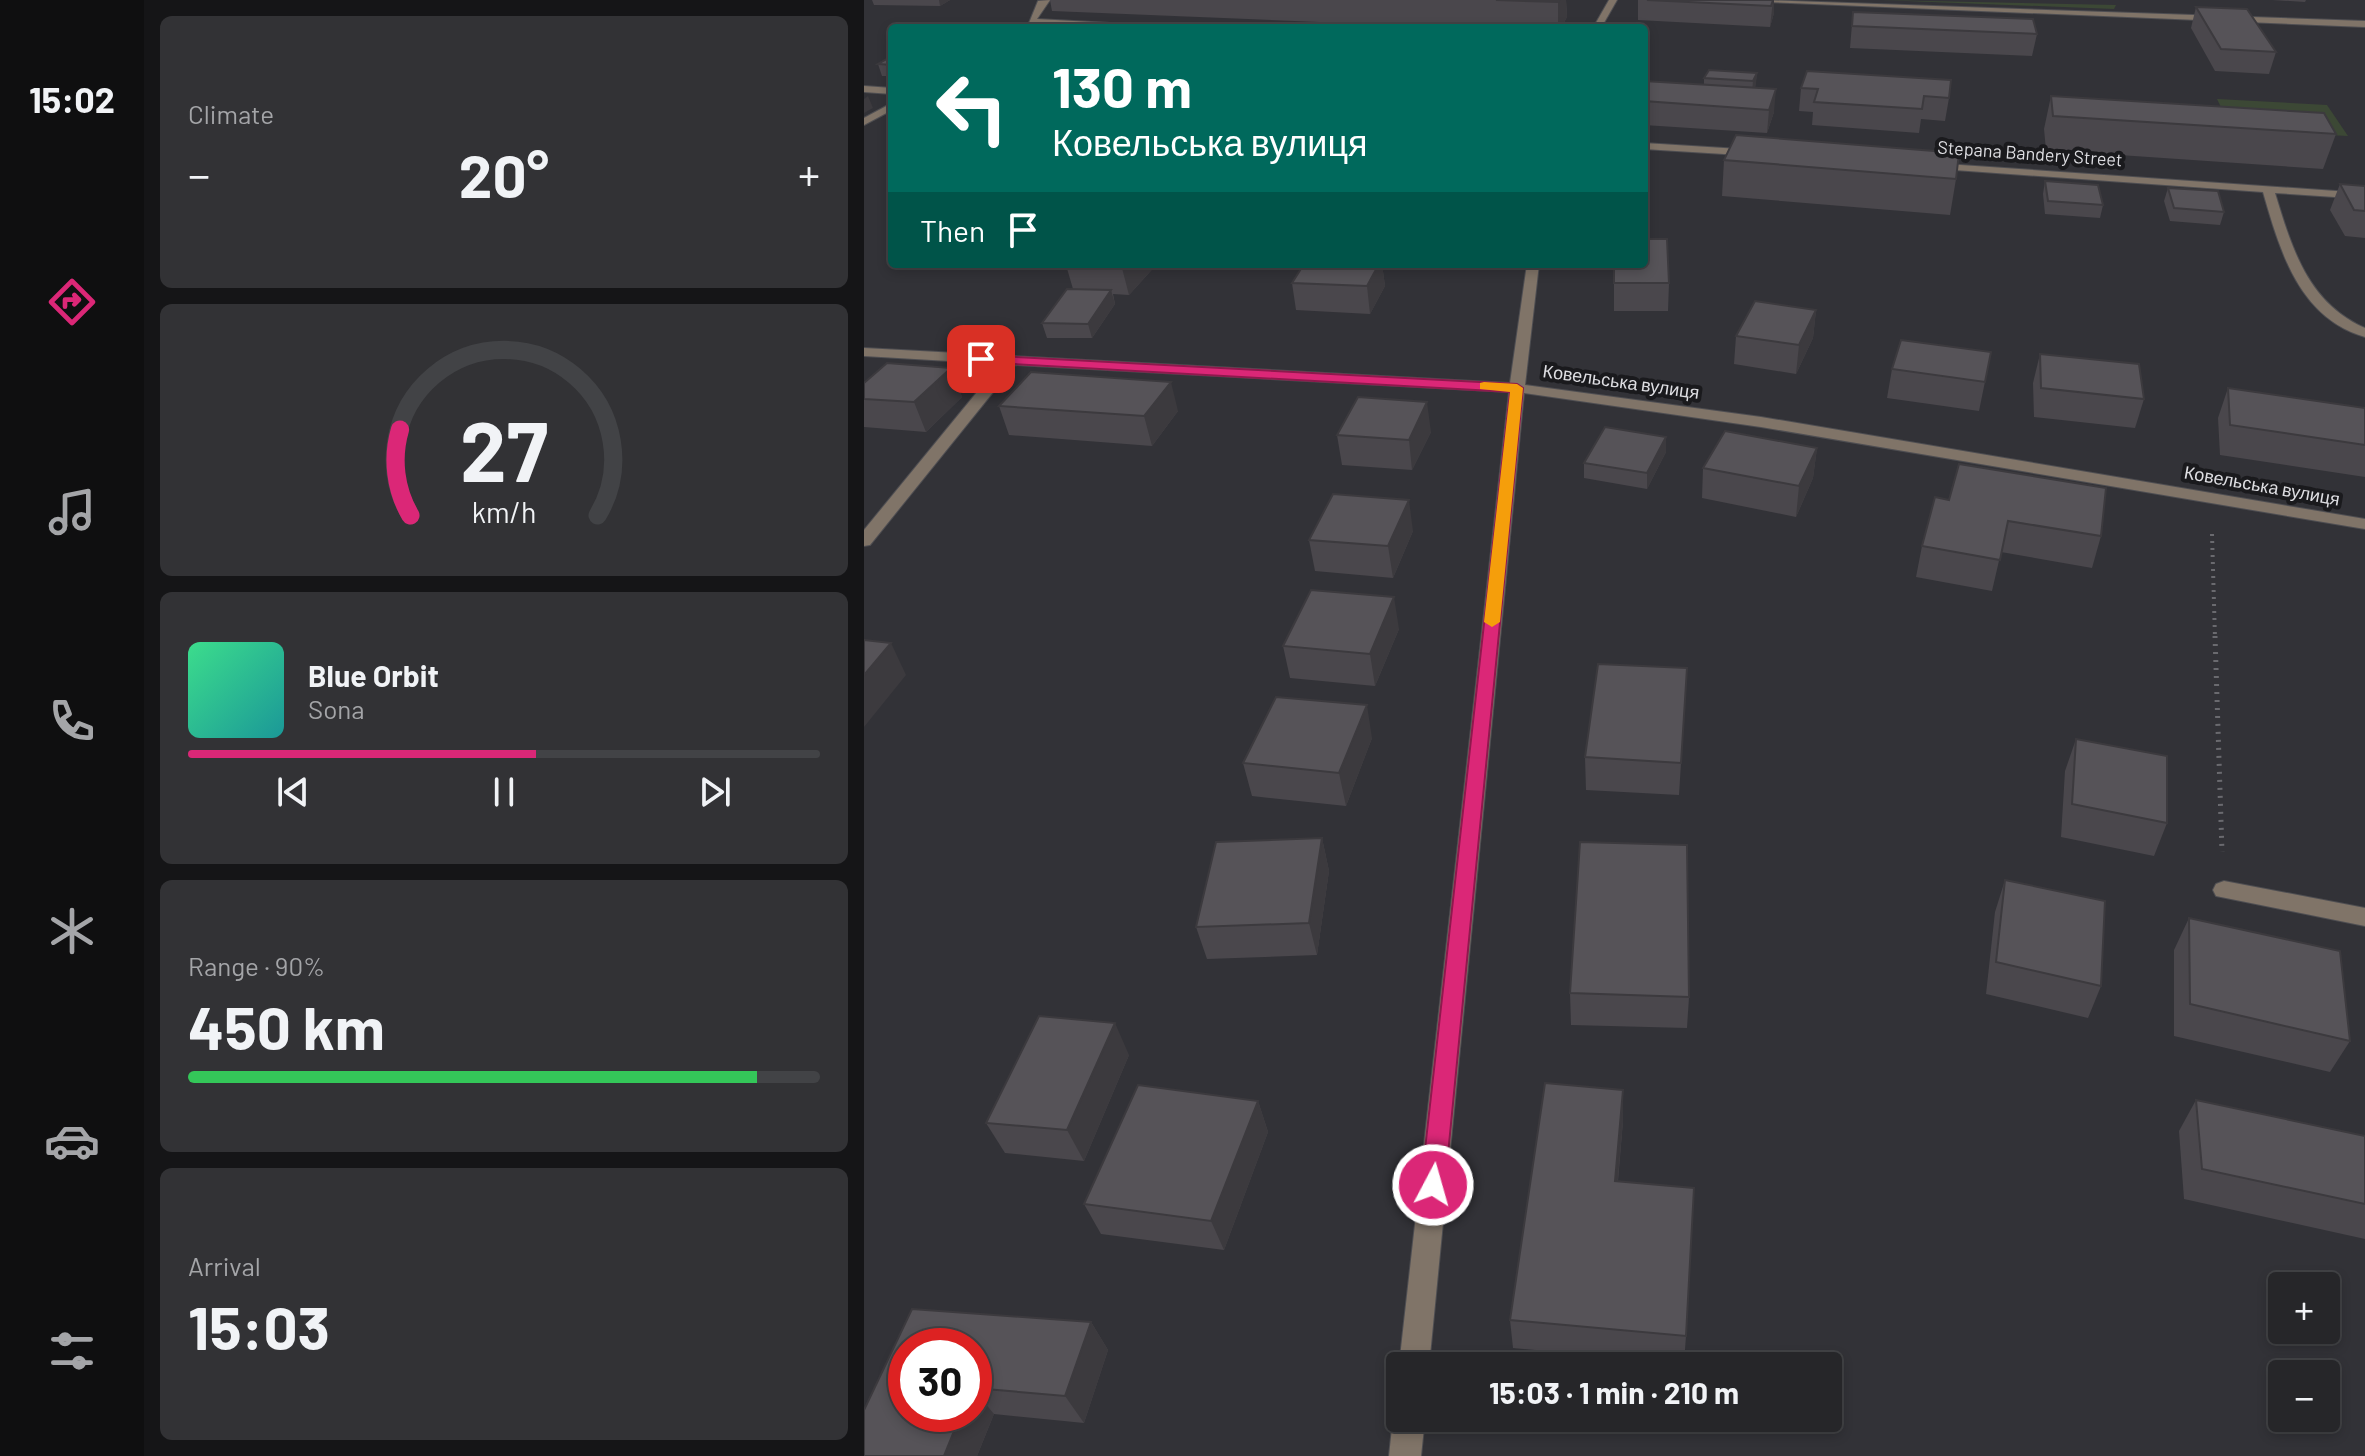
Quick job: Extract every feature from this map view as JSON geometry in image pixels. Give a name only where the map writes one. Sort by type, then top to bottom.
[{"type":"street","points":[[1046,0],[1041,3],[1032,21],[1103,24]]},
{"type":"street","points":[[1599,24],[1613,0]]},
{"type":"street","points":[[1766,0],[2365,24]]},
{"type":"street","points":[[864,89],[888,91]]},
{"type":"street","points":[[864,122],[888,108]]},
{"type":"street","points":[[1648,146],[1769,154]]},
{"type":"street","name":"Stepana Bandery Street","points":[[1925,165],[2365,196]]},
{"type":"street","points":[[2268,189],[2285,249],[2299,280],[2328,315],[2365,333]]},
{"type":"street","points":[[1415,1352],[1517,388],[1532,268]]},
{"type":"street","name":"Ковельська вулиця","points":[[864,352],[1517,388],[1761,422],[2365,524]]},
{"type":"street","points":[[864,541],[1010,361]]},
{"type":"street","points":[[2224,890],[2365,917]]},
{"type":"street","points":[[1405,1456],[1408,1432]]},
{"type":"path","points":[[2211,497],[2224,890]]},
{"type":"green space","points":[[1880,0],[2116,5],[2114,9]]},
{"type":"green space","points":[[2217,99],[2327,105],[2348,136],[2232,130]]},
{"type":"building","points":[[1496,0],[1559,0],[1558,2]]},
{"type":"building","points":[[1647,0],[1773,0],[1771,6]]},
{"type":"building","points":[[2196,7],[2247,9],[2276,52],[2221,49]]},
{"type":"building","points":[[1853,12],[2033,19],[2037,34],[1852,26]]},
{"type":"building","points":[[1709,70],[1757,73],[1753,81],[1704,78]]},
{"type":"building","points":[[1807,71],[1951,80],[1949,98],[1924,96],[1922,109],[1814,102],[1818,89],[1801,88]]},
{"type":"building","points":[[1648,81],[1776,89],[1769,110],[1648,101]]},
{"type":"building","points":[[2051,96],[2324,113],[2336,134],[2053,116]]},
{"type":"building","points":[[1736,135],[1959,153],[1956,179],[1724,160]]},
{"type":"building","points":[[2045,181],[2098,185],[2103,205],[2048,201]]},
{"type":"building","points":[[2340,184],[2365,186],[2365,211],[2354,210]]},
{"type":"building","points":[[2168,188],[2218,191],[2224,212],[2174,208]]},
{"type":"building","points":[[1648,239],[1667,239],[1669,283],[1614,283],[1614,268],[1648,268]]},
{"type":"building","points":[[1301,268],[1377,268],[1367,286],[1292,283]]},
{"type":"building","points":[[1067,289],[1111,290],[1088,324],[1042,323]]},
{"type":"building","points":[[1755,301],[1816,310],[1799,345],[1736,336]]},
{"type":"building","points":[[1901,340],[1991,352],[1985,382],[1892,369]]},
{"type":"building","points":[[2040,354],[2139,364],[2144,399],[2041,388]]},
{"type":"building","points":[[887,363],[951,368],[914,402],[864,399],[864,383]]},
{"type":"building","points":[[1031,372],[1171,382],[1144,416],[999,406]]},
{"type":"building","points":[[2228,388],[2365,408],[2365,445],[2230,425]]},
{"type":"building","points":[[1358,397],[1427,402],[1409,440],[1337,435]]},
{"type":"building","points":[[1605,427],[1666,437],[1647,473],[1584,463]]},
{"type":"building","points":[[1725,431],[1817,448],[1799,486],[1703,468]]},
{"type":"building","points":[[1959,464],[2106,488],[2101,536],[2008,521],[2000,560],[1922,546],[1935,497],[1949,500]]},
{"type":"building","points":[[1333,494],[1409,500],[1388,546],[1309,540]]},
{"type":"building","points":[[1311,590],[1394,597],[1370,654],[1283,646]]},
{"type":"building","points":[[864,640],[891,643],[864,675]]},
{"type":"building","points":[[1598,664],[1687,668],[1681,763],[1585,757]]},
{"type":"building","points":[[1276,697],[1367,705],[1339,773],[1243,763]]},
{"type":"building","points":[[2076,739],[2167,756],[2167,823],[2072,804]]},
{"type":"building","points":[[1322,838],[1309,923],[1196,927],[1216,842]]},
{"type":"building","points":[[1580,842],[1687,845],[1689,997],[1570,993]]},
{"type":"building","points":[[2005,880],[2105,901],[2101,986],[1996,962]]},
{"type":"building","points":[[2189,918],[2340,951],[2350,1041],[2190,1004]]},
{"type":"building","points":[[1039,1016],[1115,1023],[1067,1130],[986,1123]]},
{"type":"building","points":[[1545,1083],[1623,1090],[1615,1181],[1694,1188],[1686,1336],[1510,1320]]},
{"type":"building","points":[[1138,1085],[1258,1101],[1211,1221],[1084,1204]]},
{"type":"building","points":[[2196,1100],[2365,1136],[2365,1204],[2202,1169]]},
{"type":"building","points":[[912,1309],[1091,1322],[1065,1396],[992,1390],[992,1328],[903,1328]]},
{"type":"building","points":[[888,1360],[888,1432],[954,1432],[944,1456],[864,1456],[864,1410]]},
{"type":"slow traffic","points":[[1484,386],[1517,388],[1492,622]]},
{"type":"route","points":[[981,359],[1517,388],[1433,1185]]}]
